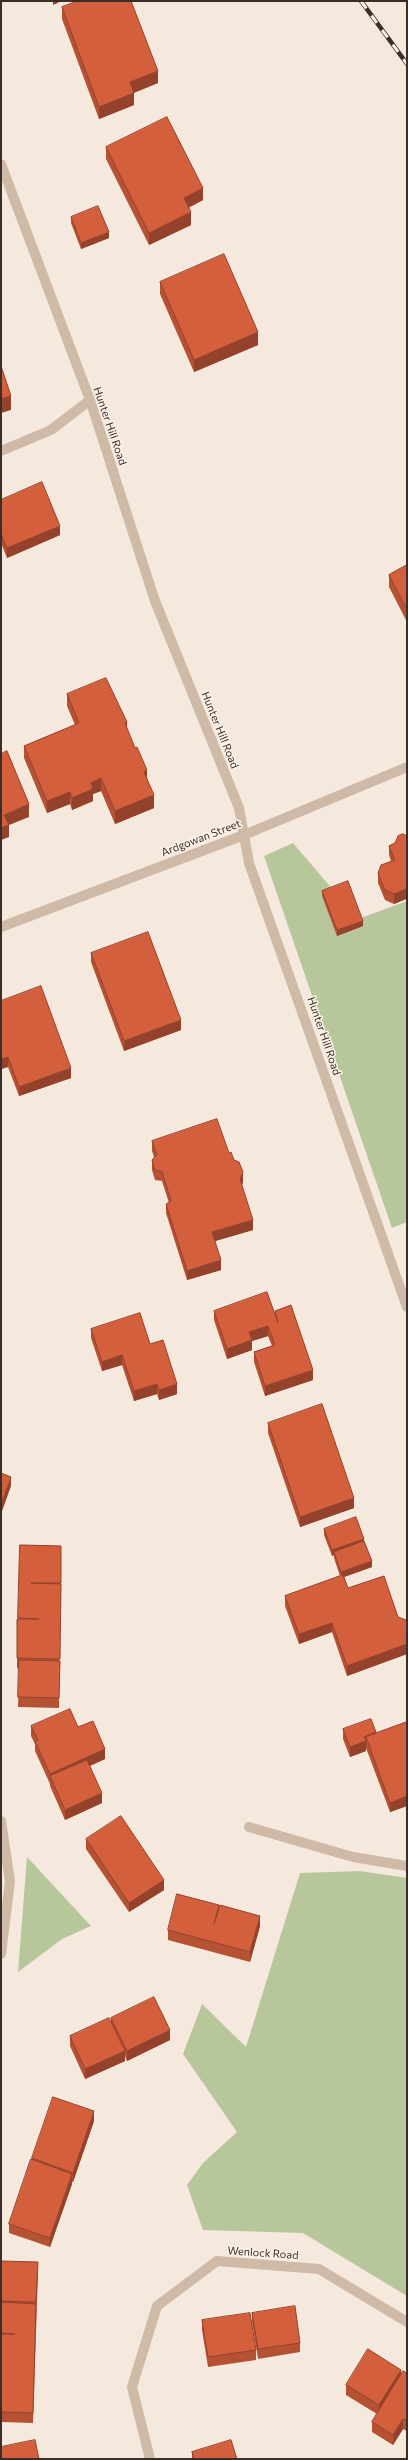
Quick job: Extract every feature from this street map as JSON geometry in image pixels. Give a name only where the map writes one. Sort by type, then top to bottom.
[{"type":"street","name":"Hunter Hill Road","points":[[1,164],[90,400],[155,601],[239,808],[249,863],[407,1307]]},
{"type":"street","points":[[1,451],[51,430],[90,400]]},
{"type":"street","name":"Ardgowan Street","points":[[1,927],[244,835],[407,767]]},
{"type":"street","points":[[1,1821],[10,1881],[1,1954]]},
{"type":"street","points":[[249,1827],[353,1857],[407,1866]]},
{"type":"street","name":"Wenlock Road","points":[[150,2459],[132,2388],[157,2306],[217,2261],[319,2269],[407,2322]]},
{"type":"green space","points":[[293,843],[358,919],[407,901],[407,1222],[392,1228],[264,856]]},
{"type":"green space","points":[[27,1857],[91,1926],[62,1939],[18,1972]]},
{"type":"green space","points":[[360,1871],[407,1878],[407,2296],[303,2233],[203,2230],[187,2185],[203,2163],[237,2132],[183,2054],[202,2004],[246,2047],[300,1873]]},
{"type":"building","points":[[78,1],[131,1],[158,71],[130,82],[134,93],[99,107],[62,7]]},
{"type":"building","points":[[167,117],[203,188],[184,198],[191,212],[149,233],[106,147]]},
{"type":"building","points":[[98,206],[109,232],[81,243],[71,217]]},
{"type":"building","points":[[224,254],[258,332],[194,360],[160,282]]},
{"type":"building","points":[[1,366],[11,396],[1,399]]},
{"type":"building","points":[[42,482],[60,526],[7,548],[1,534],[1,500]]},
{"type":"building","points":[[407,565],[407,610],[389,575]]},
{"type":"building","points":[[106,678],[127,722],[125,723],[135,748],[137,747],[147,770],[144,772],[154,795],[115,811],[101,778],[91,783],[93,789],[72,798],[70,792],[47,801],[24,746],[79,723],[67,694]]},
{"type":"building","points":[[7,751],[29,804],[4,815],[9,825],[1,828],[1,754]]},
{"type":"building","points":[[403,834],[407,836],[407,891],[406,889],[394,894],[385,890],[378,873],[381,865],[395,860],[389,846],[395,843],[398,836]]},
{"type":"building","points":[[348,881],[363,921],[337,930],[322,891]]},
{"type":"building","points":[[148,932],[181,1020],[124,1041],[91,953]]},
{"type":"building","points":[[41,986],[71,1068],[19,1087],[8,1057],[1,1059],[1,1001]]},
{"type":"building","points":[[217,1119],[229,1153],[231,1152],[234,1160],[239,1162],[243,1172],[240,1179],[253,1220],[212,1232],[221,1260],[187,1271],[166,1204],[171,1201],[162,1172],[155,1170],[152,1160],[157,1155],[152,1141]]},
{"type":"building","points":[[267,1292],[278,1323],[275,1311],[291,1305],[313,1370],[265,1386],[254,1352],[275,1345],[268,1326],[249,1332],[252,1340],[227,1349],[214,1311]]},
{"type":"building","points":[[140,1313],[150,1344],[163,1340],[177,1384],[159,1390],[157,1384],[134,1391],[122,1355],[102,1362],[91,1329]]},
{"type":"building","points":[[322,1404],[354,1498],[300,1517],[268,1423]]},
{"type":"building","points":[[1,1473],[11,1477],[1,1505]]},
{"type":"building","points":[[356,1517],[364,1539],[332,1550],[324,1529]]},
{"type":"building","points":[[364,1541],[372,1561],[341,1572],[334,1552]]},
{"type":"building","points":[[20,1545],[61,1546],[61,1583],[31,1583],[61,1584],[60,1659],[17,1658],[17,1619],[39,1619],[18,1618]]},
{"type":"building","points":[[343,1575],[348,1588],[384,1576],[398,1617],[406,1620],[407,1644],[347,1666],[332,1623],[299,1634],[285,1596]]},
{"type":"building","points":[[19,1660],[60,1661],[59,1698],[18,1697]]},
{"type":"building","points":[[70,1709],[78,1727],[93,1721],[105,1749],[50,1774],[35,1741],[38,1740],[31,1726]]},
{"type":"building","points":[[371,1719],[376,1732],[364,1737],[366,1741],[350,1747],[343,1729]]},
{"type":"building","points":[[407,1722],[407,1796],[390,1803],[366,1737]]},
{"type":"building","points":[[87,1760],[102,1793],[65,1810],[50,1776]]},
{"type":"building","points":[[121,1816],[164,1880],[129,1903],[86,1839]]},
{"type":"building","points":[[177,1894],[219,1905],[214,1924],[220,1905],[260,1916],[250,1952],[168,1930]]},
{"type":"building","points":[[154,1997],[170,2030],[127,2051],[111,2018]]},
{"type":"building","points":[[109,2018],[125,2051],[85,2069],[70,2036]]},
{"type":"building","points":[[53,2097],[94,2111],[73,2173],[32,2158]]},
{"type":"building","points":[[31,2159],[72,2174],[50,2238],[9,2224]]},
{"type":"building","points":[[1,2261],[38,2262],[36,2302],[1,2301]]},
{"type":"building","points":[[1,2302],[36,2304],[33,2413],[1,2412],[1,2334],[15,2334],[1,2333]]},
{"type":"building","points":[[295,2306],[300,2343],[258,2349],[252,2313]]},
{"type":"building","points":[[250,2313],[256,2350],[208,2357],[202,2320]]},
{"type":"building","points":[[368,2349],[401,2370],[379,2405],[346,2385]]},
{"type":"building","points":[[403,2371],[407,2373],[407,2421],[403,2419],[393,2435],[372,2422]]},
{"type":"building","points":[[35,2440],[39,2459],[1,2459],[1,2447]]},
{"type":"building","points":[[231,2440],[237,2459],[194,2459],[192,2452]]},
{"type":"railway","points":[[361,1],[407,64]]}]
